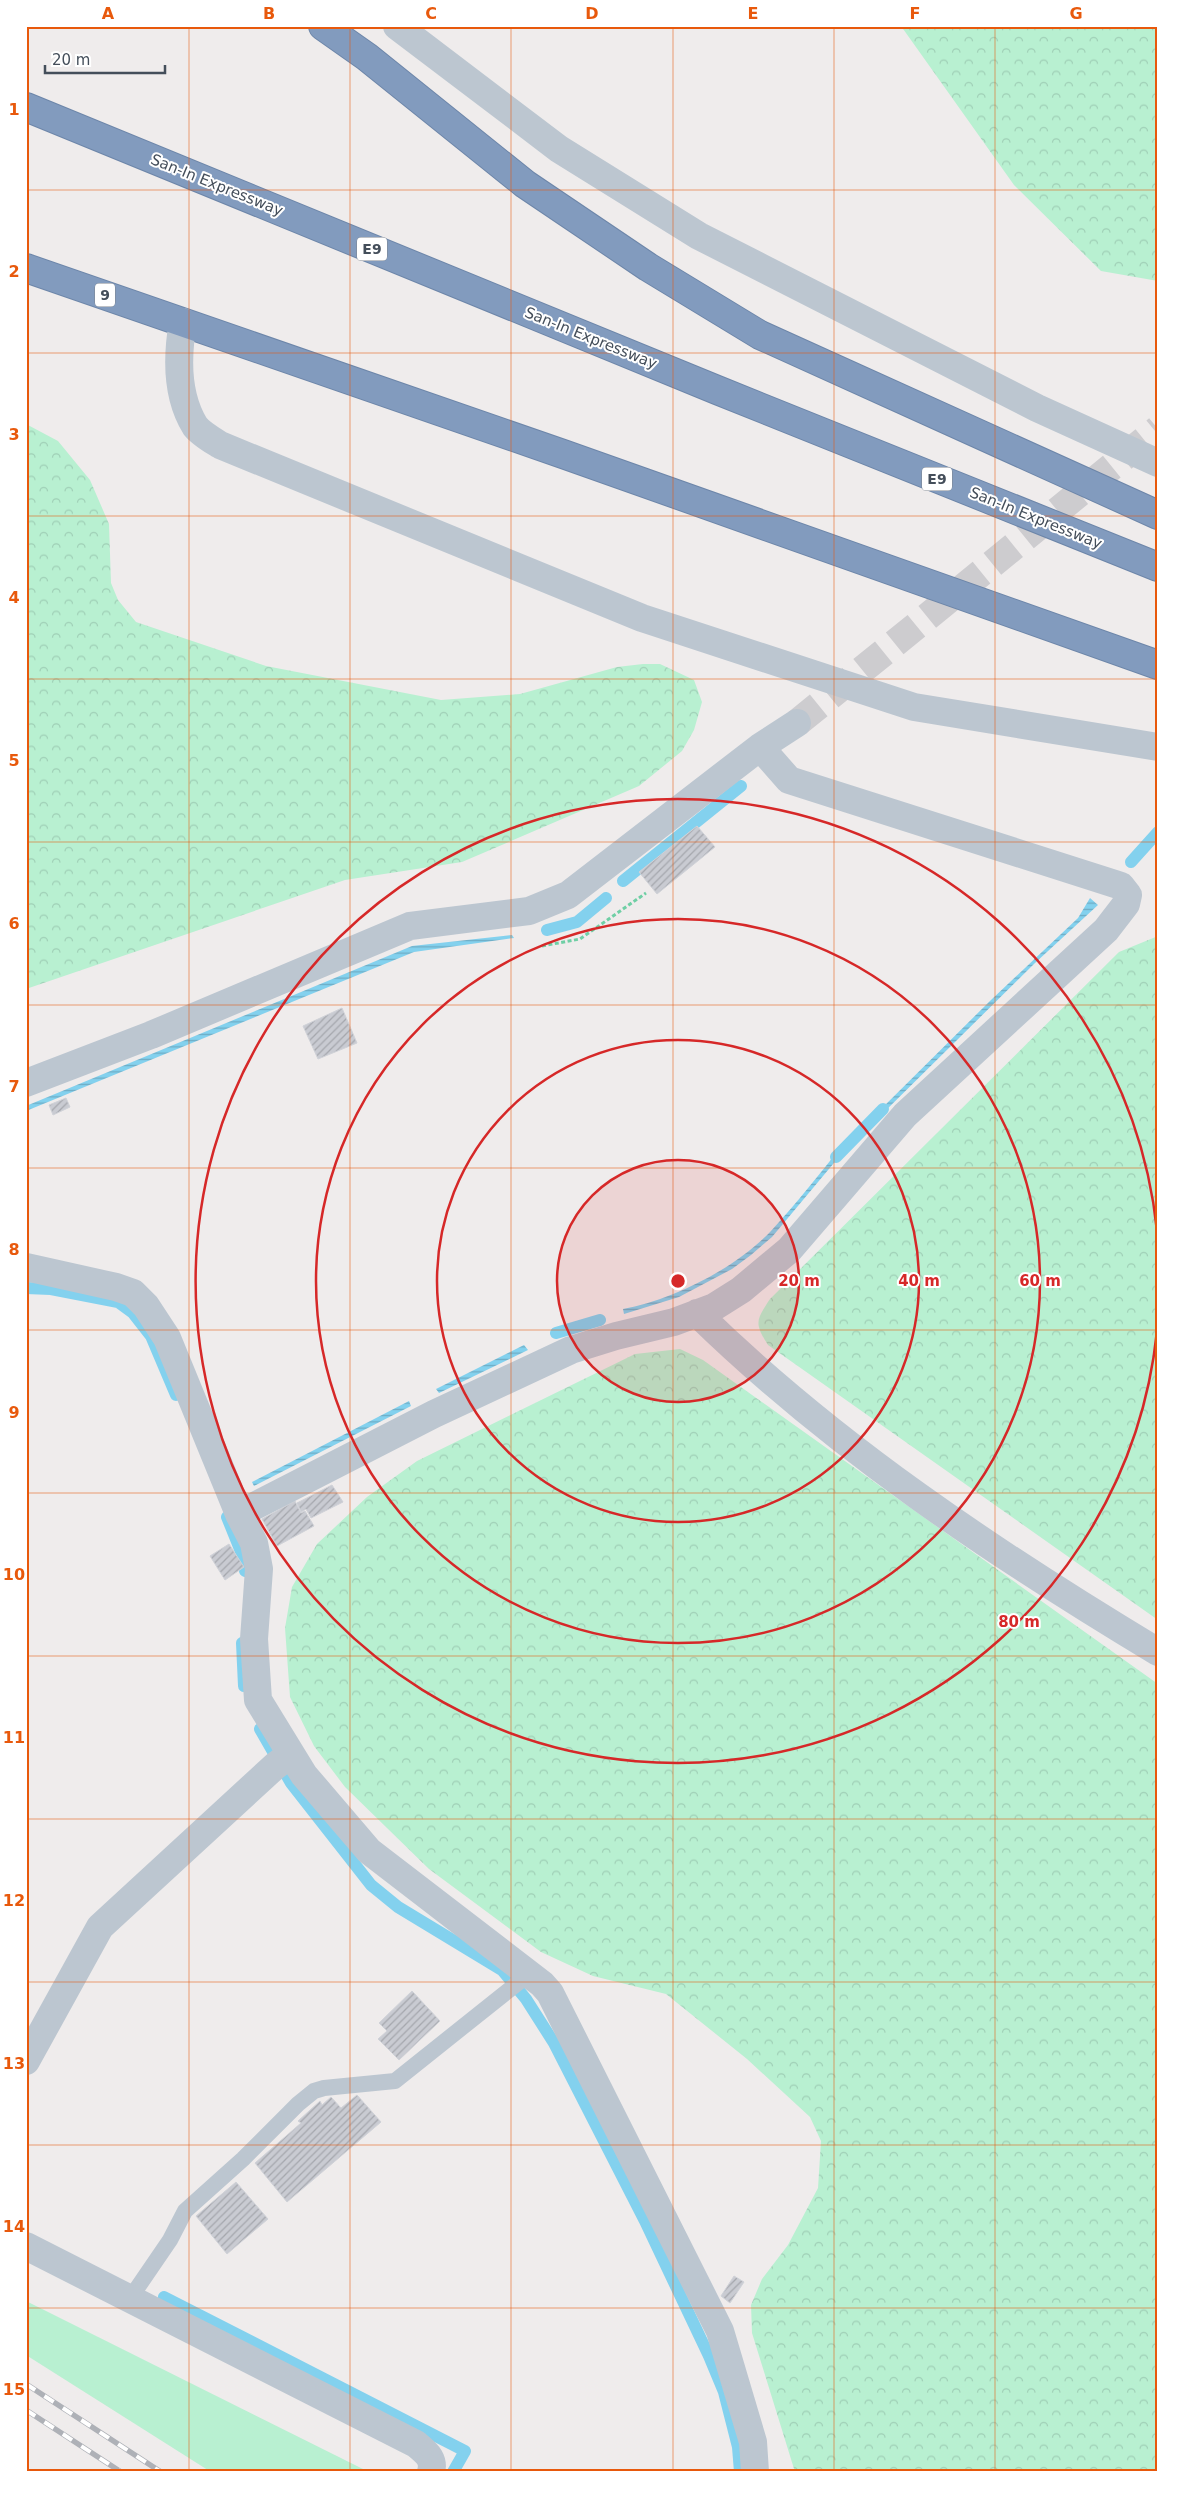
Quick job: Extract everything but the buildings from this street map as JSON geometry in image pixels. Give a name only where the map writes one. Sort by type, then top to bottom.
[{"type":"highway","points":[[323,26],[367,57],[525,184],[648,267],[760,335],[1158,515]]},
{"type":"highway","name":"San-In Expressway","points":[[26,107],[726,394],[1158,567]]},
{"type":"highway","name":"9","points":[[26,268],[183,322]]},
{"type":"highway","points":[[183,322],[1158,665]]},
{"type":"street","points":[[397,26],[559,149],[698,236],[1037,408],[1158,463]]},
{"type":"street","points":[[183,322],[178,350],[182,394],[196,427],[220,445],[642,618],[914,707],[1158,747]]},
{"type":"street","points":[[26,1083],[151,1035],[410,926],[529,911],[568,895],[760,747],[797,723]]},
{"type":"street","points":[[239,1514],[434,1414],[571,1350],[616,1336],[674,1322],[714,1307],[741,1290],[789,1250],[905,1114],[1106,930],[1126,904],[1128,895],[1121,886],[789,780],[760,747]]},
{"type":"street","points":[[26,1267],[116,1287],[133,1293],[146,1306],[167,1338],[239,1514],[254,1543],[259,1569],[254,1639],[258,1700],[304,1775],[369,1851],[529,1974],[550,1993],[720,2331],[753,2442],[755,2472]]},
{"type":"street","points":[[697,1313],[732,1348],[807,1413],[905,1485],[1061,1594],[1158,1652]]},
{"type":"street","points":[[26,2061],[100,1927],[275,1766],[291,1754]]},
{"type":"street","points":[[26,2246],[129,2300],[416,2444],[430,2456],[433,2466],[431,2472]]},
{"type":"lane","points":[[129,2300],[170,2240],[185,2211],[243,2159],[298,2104],[314,2091],[324,2088],[395,2081],[529,1974]]},
{"type":"green space","points":[[901,26],[1158,26],[1158,281],[1101,271],[1014,185]]},
{"type":"green space","points":[[26,424],[58,441],[90,480],[109,524],[111,583],[118,600],[136,622],[266,666],[441,700],[520,694],[617,667],[660,664],[694,680],[702,702],[694,730],[682,751],[639,786],[462,862],[345,880],[26,989]]},
{"type":"green space","points":[[1158,936],[1158,1620],[768,1345],[760,1331],[758,1322],[770,1299],[1119,952]]},
{"type":"green space","points":[[680,1349],[703,1360],[1158,1684],[1158,2472],[795,2472],[752,2333],[751,2305],[762,2279],[788,2245],[818,2188],[821,2141],[810,2117],[747,2059],[666,1994],[593,1976],[541,1952],[429,1869],[345,1787],[314,1746],[290,1697],[285,1628],[292,1587],[317,1544],[367,1497],[417,1461],[635,1354]]},
{"type":"green space","points":[[26,2301],[369,2472],[211,2472],[26,2355]]},
{"type":"water","points":[[1090,898],[1098,905],[1035,963],[874,1122],[871,1119],[991,1000],[1078,918]]},
{"type":"water","points":[[512,935],[514,938],[414,952],[26,1111],[26,1106],[412,946]]},
{"type":"water","points":[[845,1142],[849,1145],[772,1237],[751,1255],[732,1269],[679,1297],[624,1314],[623,1309],[662,1298],[703,1280],[722,1270],[757,1245],[781,1220]]},
{"type":"water","points":[[524,1345],[528,1350],[439,1393],[436,1389]]},
{"type":"water","points":[[409,1401],[411,1406],[254,1486],[252,1482]]},
{"type":"waterway","points":[[623,881],[741,786]]},
{"type":"waterway","points":[[1131,862],[1158,832]]},
{"type":"waterway","points":[[547,930],[577,922],[606,898]]},
{"type":"waterway","points":[[836,1157],[883,1109]]},
{"type":"waterway","points":[[26,1288],[51,1289],[118,1302],[133,1313],[151,1336],[176,1395]]},
{"type":"waterway","points":[[556,1333],[600,1320]]},
{"type":"waterway","points":[[227,1517],[246,1564],[245,1571]]},
{"type":"waterway","points":[[242,1643],[244,1686]]},
{"type":"waterway","points":[[260,1729],[291,1783],[371,1885],[398,1907],[502,1970],[526,1999],[554,2043],[645,2221],[709,2356],[724,2392],[738,2447],[740,2472]]},
{"type":"waterway","points":[[164,2297],[465,2451],[453,2472]]},
{"type":"tunnel","points":[[797,723],[1158,429]]},
{"type":"railway","points":[[26,2384],[161,2472]]},
{"type":"railway","points":[[26,2410],[121,2472]]}]
